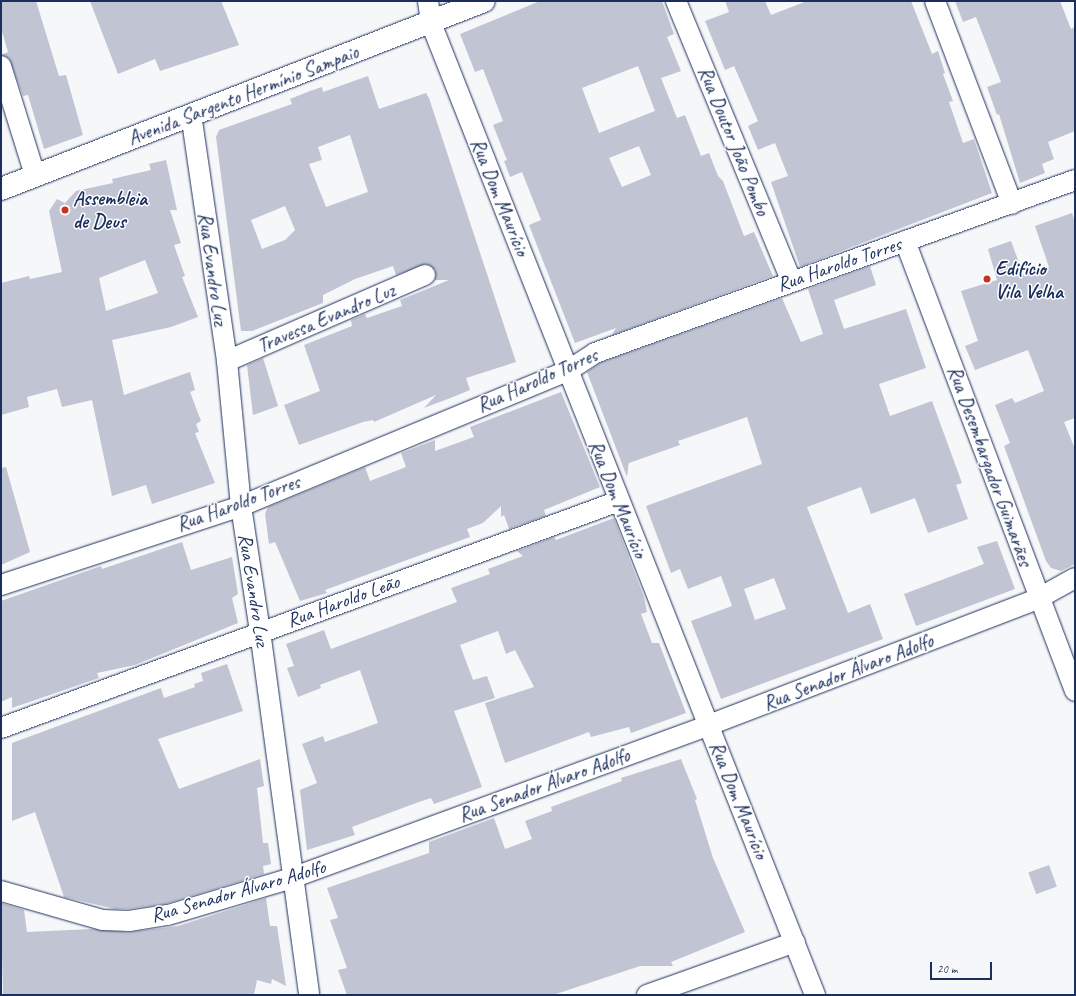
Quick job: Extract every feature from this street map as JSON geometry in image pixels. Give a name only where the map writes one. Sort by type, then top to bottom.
[{"type":"main road","name":"Avenida Sargento Hermínio Sampaio","points":[[1,189],[191,114],[431,23],[484,1]]},
{"type":"street","name":"Rua Dom Maurício","points":[[428,1],[431,23],[815,995]]},
{"type":"street","name":"Rua Doutor João Pombo","points":[[676,1],[791,280]]},
{"type":"street","points":[[935,1],[1012,204]]},
{"type":"street","points":[[1,66],[35,175]]},
{"type":"street","name":"Rua Evandro Luz","points":[[191,114],[227,360],[241,506],[260,631],[292,878],[309,995]]},
{"type":"street","name":"Rua Haroldo Torres","points":[[1,585],[241,506],[569,370],[595,353],[791,280],[1012,204],[1075,180]]},
{"type":"street","name":"Rua Desembargador Guimarães","points":[[905,241],[1075,691]]},
{"type":"street","name":"Travessa Evandro Luz","points":[[227,360],[425,275]]},
{"type":"street","name":"Rua Haroldo Leão","points":[[1,728],[260,631],[619,501]]},
{"type":"street","name":"Rua Senador Álvaro Adolfo","points":[[1,891],[103,920],[129,921],[168,915],[292,878],[709,725],[1039,598],[1075,578]]},
{"type":"street","points":[[647,995],[795,942]]},
{"type":"building","points":[[1,1],[36,1],[59,76],[66,75],[83,135],[44,149],[28,95],[23,96],[9,58],[1,55],[8,52],[1,28]]},
{"type":"building","points":[[90,1],[221,1],[239,45],[160,71],[155,59],[118,74]]},
{"type":"building","points":[[540,1],[662,1],[674,34],[667,37],[681,71],[661,78],[677,118],[685,115],[701,156],[709,153],[718,176],[723,181],[744,236],[754,232],[773,276],[612,335],[616,328],[575,343],[529,225],[541,220],[522,172],[510,177],[504,161],[507,160],[493,125],[503,121],[483,69],[475,72],[460,34]],"holes":[[[638,66],[655,111],[599,133],[582,88]],[[639,146],[651,175],[622,187],[609,158]]]},
{"type":"building","points":[[725,1],[765,1],[771,15],[807,1],[911,1],[932,54],[938,51],[945,73],[943,74],[953,101],[949,102],[963,143],[974,139],[992,193],[800,267],[771,182],[788,176],[775,143],[758,150],[748,126],[758,121],[734,66],[725,70],[705,21],[729,12]]},
{"type":"building","points":[[955,1],[1060,1],[1071,29],[1075,27],[1075,131],[1048,142],[1054,159],[1042,164],[1045,173],[1020,183],[999,114],[997,115],[987,87],[1001,82],[976,17],[963,22]]},
{"type":"building","points":[[368,76],[379,109],[426,93],[429,98],[516,362],[466,378],[470,390],[453,397],[424,408],[436,395],[374,422],[373,420],[363,422],[299,445],[284,405],[320,391],[304,345],[352,326],[351,320],[365,314],[367,318],[402,306],[400,300],[449,280],[435,280],[435,270],[427,264],[396,275],[393,266],[355,279],[323,295],[323,303],[252,331],[241,331],[216,137],[219,130],[292,104],[290,99],[322,87],[323,92]],"holes":[[[350,135],[368,192],[326,207],[309,164],[322,160],[318,147]],[[285,206],[295,230],[285,240],[262,249],[251,220]]]},
{"type":"building","points":[[166,160],[177,210],[170,210],[181,243],[174,245],[185,276],[182,277],[198,317],[171,327],[112,340],[124,395],[190,372],[195,390],[190,392],[201,421],[196,424],[199,432],[195,433],[215,483],[152,504],[146,485],[112,496],[92,400],[62,407],[57,389],[27,397],[29,407],[1,415],[1,283],[29,276],[30,279],[62,272],[49,211],[57,199],[65,203],[76,191],[113,183],[112,179],[151,170],[149,164]],"holes":[[[145,260],[158,293],[106,311],[99,278]]]},
{"type":"building","points":[[1072,213],[1075,222],[1075,418],[1064,422],[1075,449],[1075,564],[1061,571],[1051,568],[1046,561],[1004,446],[1010,443],[995,405],[1012,398],[1015,403],[1044,391],[1028,350],[975,370],[965,346],[978,341],[961,291],[997,280],[988,249],[1011,241],[1024,276],[1049,267],[1035,226]]},
{"type":"building","points":[[870,266],[876,285],[834,300],[844,329],[906,309],[926,368],[879,384],[890,416],[932,401],[962,483],[956,485],[968,519],[928,533],[915,498],[871,514],[861,487],[807,507],[848,613],[870,604],[883,639],[721,699],[691,621],[732,606],[721,576],[688,589],[680,569],[671,573],[646,506],[762,464],[747,417],[678,441],[680,445],[629,463],[629,461],[627,477],[587,372],[600,363],[782,298],[801,342],[823,334],[808,289]],"holes":[[[774,578],[786,609],[755,620],[744,589]]]},
{"type":"building","points":[[263,358],[278,406],[253,415],[247,365]]},
{"type":"building","points":[[561,392],[600,487],[544,510],[546,516],[509,529],[504,515],[501,517],[501,506],[483,523],[467,529],[470,537],[325,590],[327,593],[300,601],[275,542],[269,544],[265,514],[268,507],[365,467],[370,481],[406,467],[401,453],[435,440],[435,451],[474,437],[470,427]]},
{"type":"building","points":[[6,467],[30,552],[1,565],[1,468]]},
{"type":"building","points":[[614,518],[644,597],[647,612],[641,614],[652,643],[659,643],[686,713],[631,733],[629,727],[591,737],[589,732],[505,763],[485,703],[534,687],[515,650],[506,654],[498,631],[460,645],[473,680],[487,676],[495,698],[454,711],[482,787],[434,804],[431,798],[416,803],[352,827],[355,835],[307,850],[300,790],[317,783],[302,744],[323,736],[325,742],[378,723],[360,670],[320,685],[321,688],[298,697],[287,668],[294,666],[286,644],[324,630],[331,649],[457,602],[451,588],[490,574],[488,569],[523,556],[517,551],[554,537],[556,540]]},
{"type":"building","points":[[997,541],[1015,589],[916,626],[904,594],[984,564],[977,547]]},
{"type":"building","points":[[182,542],[191,570],[232,557],[238,594],[232,598],[238,623],[135,665],[97,673],[99,678],[12,708],[12,697],[1,702],[1,601],[101,566],[102,569]]},
{"type":"building","points":[[227,664],[243,711],[158,739],[179,789],[260,759],[264,786],[257,788],[263,843],[268,843],[271,864],[263,866],[264,874],[165,904],[128,909],[115,909],[64,897],[35,812],[12,821],[12,743],[161,688],[164,698],[195,687],[194,684],[203,681],[201,673]]},
{"type":"building","points":[[681,759],[697,799],[695,800],[713,858],[745,932],[671,962],[673,966],[640,966],[553,995],[347,995],[338,970],[347,968],[330,920],[338,918],[327,888],[429,853],[429,842],[494,818],[505,849],[532,839],[525,821],[552,811],[551,807],[622,781],[621,778]]},
{"type":"building","points":[[1049,865],[1057,887],[1036,894],[1028,873]]},
{"type":"building","points":[[266,898],[270,926],[277,926],[286,986],[272,979],[271,984],[257,980],[254,995],[3,995],[1,903],[24,910],[27,932],[92,929],[129,932],[178,926]]},
{"type":"place","name":"Assembleia de Deus","points":[[65,210]]},
{"type":"place","name":"Edifício Vila Velha","points":[[987,279]]}]
